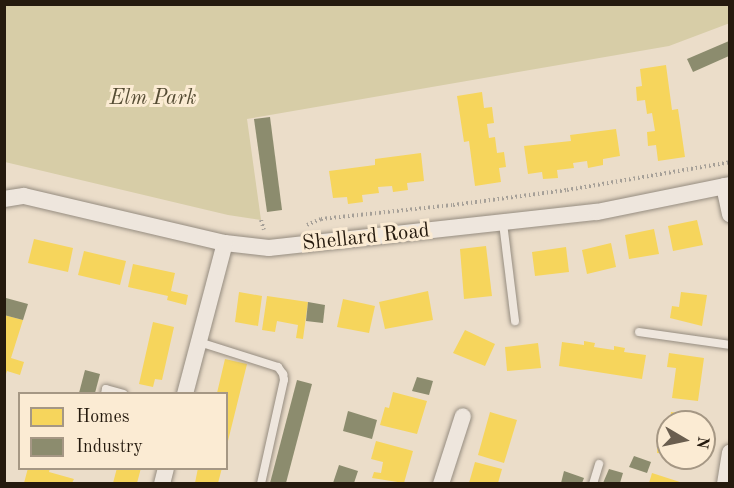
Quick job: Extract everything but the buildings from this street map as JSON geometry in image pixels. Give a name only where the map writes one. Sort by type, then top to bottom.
[{"type":"street","points":[[727,186],[729,214]]},
{"type":"street","name":"Shellard Road","points":[[5,198],[24,196],[225,243],[268,248],[504,224],[597,212],[727,186]]},
{"type":"street","points":[[186,392],[225,243]]},
{"type":"street","points":[[441,483],[463,416]]},
{"type":"street","points":[[725,483],[729,452]]},
{"type":"lane","points":[[504,224],[515,321]]},
{"type":"lane","points":[[639,332],[729,345]]},
{"type":"lane","points":[[199,342],[278,368],[283,374],[284,380],[261,483]]},
{"type":"lane","points":[[105,392],[106,389],[119,392]]},
{"type":"lane","points":[[592,483],[599,464]]},
{"type":"path","points":[[303,228],[321,219],[567,190],[729,162]]},
{"type":"path","points":[[257,235],[265,236]]},
{"type":"green space","name":"Elm Park","points":[[5,4],[729,4],[730,23],[669,46],[247,119],[261,220],[228,215],[5,162]]}]
